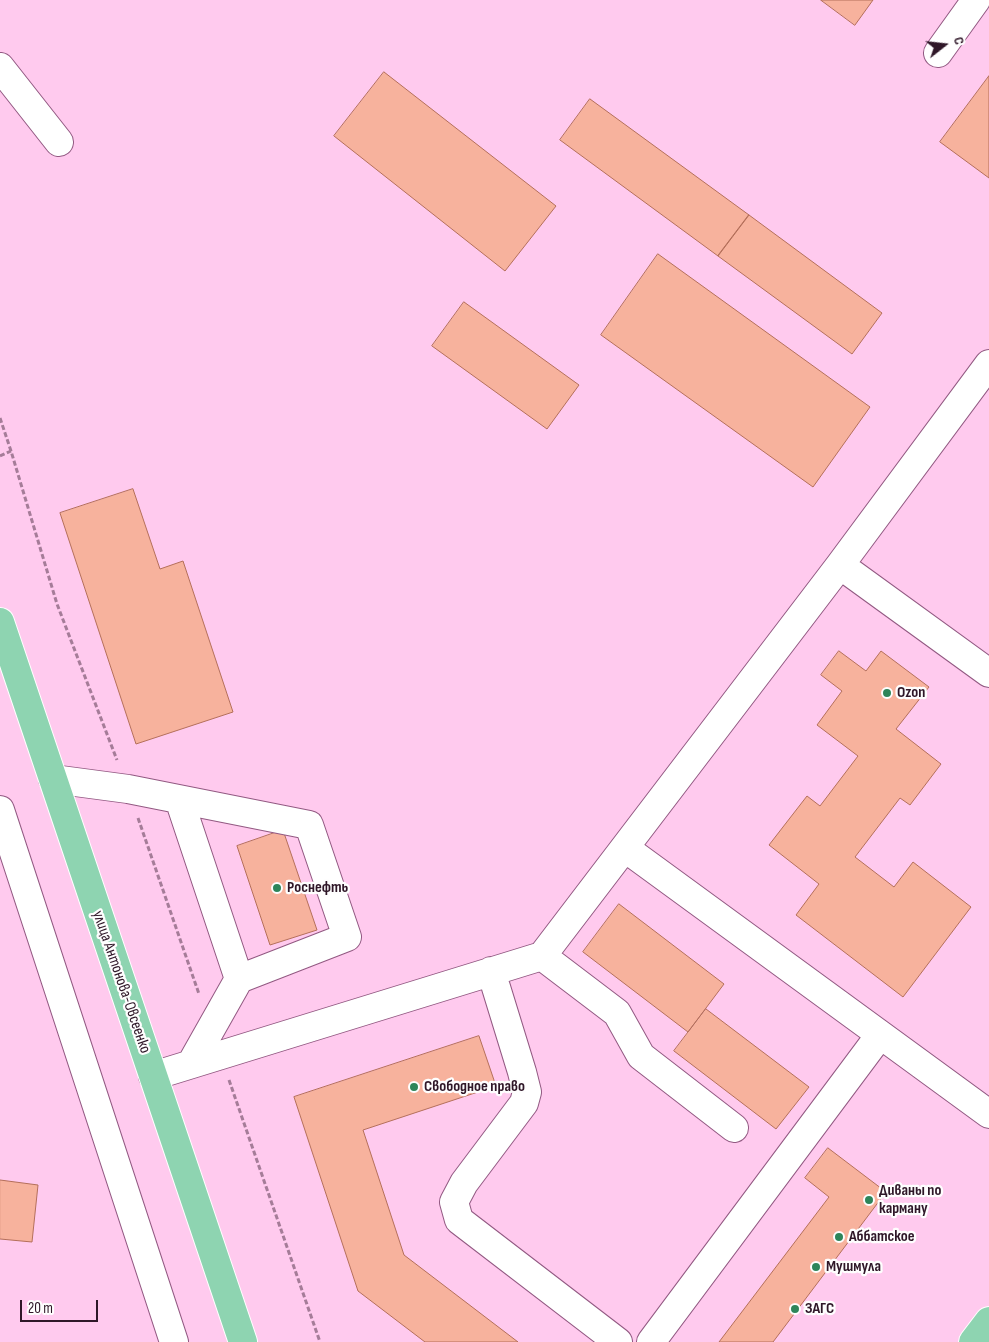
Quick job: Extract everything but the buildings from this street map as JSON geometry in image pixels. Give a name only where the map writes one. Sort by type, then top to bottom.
[{"type":"main road","name":"улица Антонова-Овсеенко","points":[[0,622],[243,1342]]},
{"type":"main road","points":[[974,1342],[989,1321]]},
{"type":"street","points":[[938,53],[976,0]]},
{"type":"street","points":[[0,67],[59,142]]},
{"type":"street","points":[[153,1076],[542,956],[986,373]]},
{"type":"street","points":[[840,565],[989,673]]},
{"type":"street","points":[[53,779],[128,789],[309,825],[347,937],[239,979],[192,1064]]},
{"type":"street","points":[[179,799],[239,979]]},
{"type":"street","points":[[0,810],[174,1342]]},
{"type":"street","points":[[625,848],[989,1114]]},
{"type":"street","points":[[542,956],[617,1013],[641,1056],[734,1128]]},
{"type":"street","points":[[490,972],[527,1092],[524,1103],[464,1183],[454,1202],[459,1220],[618,1342]]},
{"type":"street","points":[[651,1342],[880,1035]]},
{"type":"path","points":[[0,418],[56,604],[128,789],[211,1029]]},
{"type":"path","points":[[0,456],[11,451]]},
{"type":"path","points":[[220,1055],[320,1342]]},
{"type":"place","name":"Ozon","points":[[887,693]]},
{"type":"place","name":"Роснефть","points":[[277,888]]},
{"type":"place","name":"Свободное право","points":[[414,1087]]},
{"type":"place","name":"Диваны по карману","points":[[869,1200]]},
{"type":"place","name":"Аббатское","points":[[839,1237]]},
{"type":"place","name":"Мушмула","points":[[816,1267]]},
{"type":"place","name":"ЗАГС","points":[[795,1309]]}]
